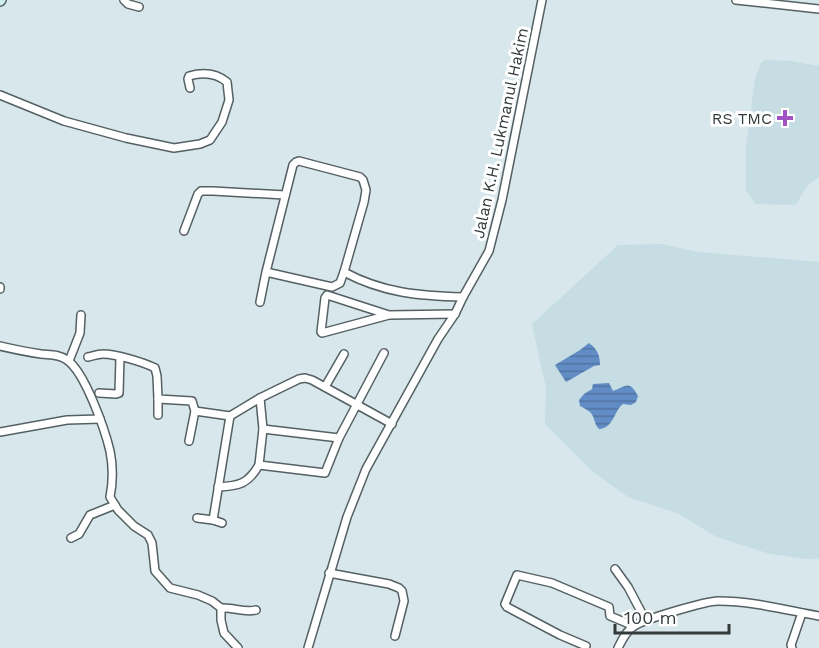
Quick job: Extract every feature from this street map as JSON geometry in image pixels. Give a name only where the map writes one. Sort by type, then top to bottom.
[{"type":"street","points":[[124,0],[128,4],[139,7]]},
{"type":"street","name":"Jalan K.H. Lukmanul Hakim","points":[[308,648],[347,517],[366,469],[489,251],[502,200],[542,0]]},
{"type":"street","points":[[736,0],[819,9]]},
{"type":"street","points":[[0,95],[64,121],[174,148],[210,140],[222,122],[229,100],[227,82],[219,76],[203,74],[189,76],[190,88]]},
{"type":"street","points":[[260,302],[266,272],[293,165],[297,161],[360,177],[363,180],[366,190],[364,202],[340,283],[332,287],[266,272]]},
{"type":"street","points":[[184,231],[201,191],[285,195]]},
{"type":"street","points":[[344,272],[376,286],[402,293],[463,297]]},
{"type":"street","points":[[389,315],[327,295],[324,298],[321,332],[389,315],[455,314]]},
{"type":"street","points":[[361,323],[363,307]]},
{"type":"street","points":[[71,363],[80,333],[81,315]]},
{"type":"street","points":[[0,346],[56,355],[71,363],[81,377],[100,419],[110,452],[112,484],[110,497],[118,510],[134,526],[148,535],[152,543],[155,571],[170,588],[198,595],[221,608],[256,610]]},
{"type":"street","points":[[259,465],[324,473],[339,438],[384,353]]},
{"type":"street","points":[[88,357],[104,354],[155,368],[158,415]]},
{"type":"street","points":[[325,387],[344,354]]},
{"type":"street","points":[[99,393],[119,393],[120,357]]},
{"type":"street","points":[[195,411],[230,416],[260,398],[302,378],[312,380],[392,423]]},
{"type":"street","points":[[218,487],[235,487],[242,484],[259,465],[263,429],[260,398]]},
{"type":"street","points":[[158,399],[192,401],[195,411],[189,441]]},
{"type":"street","points":[[213,520],[230,416]]},
{"type":"street","points":[[0,432],[67,420],[100,419]]},
{"type":"street","points":[[263,429],[339,438]]},
{"type":"street","points":[[71,538],[79,534],[90,515],[115,505]]},
{"type":"street","points":[[197,518],[222,523]]},
{"type":"street","points":[[615,569],[628,587],[646,621]]},
{"type":"street","points":[[329,573],[389,584],[399,588],[404,601],[395,636]]},
{"type":"street","points":[[586,645],[560,635],[507,607],[505,604],[517,575],[552,583],[609,607],[610,616],[634,626]]},
{"type":"street","points":[[618,648],[624,636],[634,626],[659,616],[713,602],[748,604],[819,616]]},
{"type":"street","points":[[221,608],[224,633],[238,648]]},
{"type":"street","points":[[792,648],[802,613]]},
{"type":"shaded area","name":"RS TMC","points":[[765,60],[791,61],[819,66],[819,177],[807,186],[796,205],[756,204],[746,191],[746,147],[755,79],[761,63]]},
{"type":"shaded area","points":[[662,244],[698,252],[819,262],[819,559],[770,554],[717,537],[677,513],[628,497],[592,471],[545,424],[546,388],[532,324],[618,245]]},
{"type":"water","points":[[589,343],[598,352],[600,365],[566,382],[555,365]]},
{"type":"water","points":[[609,383],[613,391],[630,386],[638,396],[636,402],[631,405],[623,404],[611,423],[599,429],[591,413],[580,406],[579,400],[592,389],[593,384]]},
{"type":"place","name":"RS TMC","points":[[785,118]]}]
